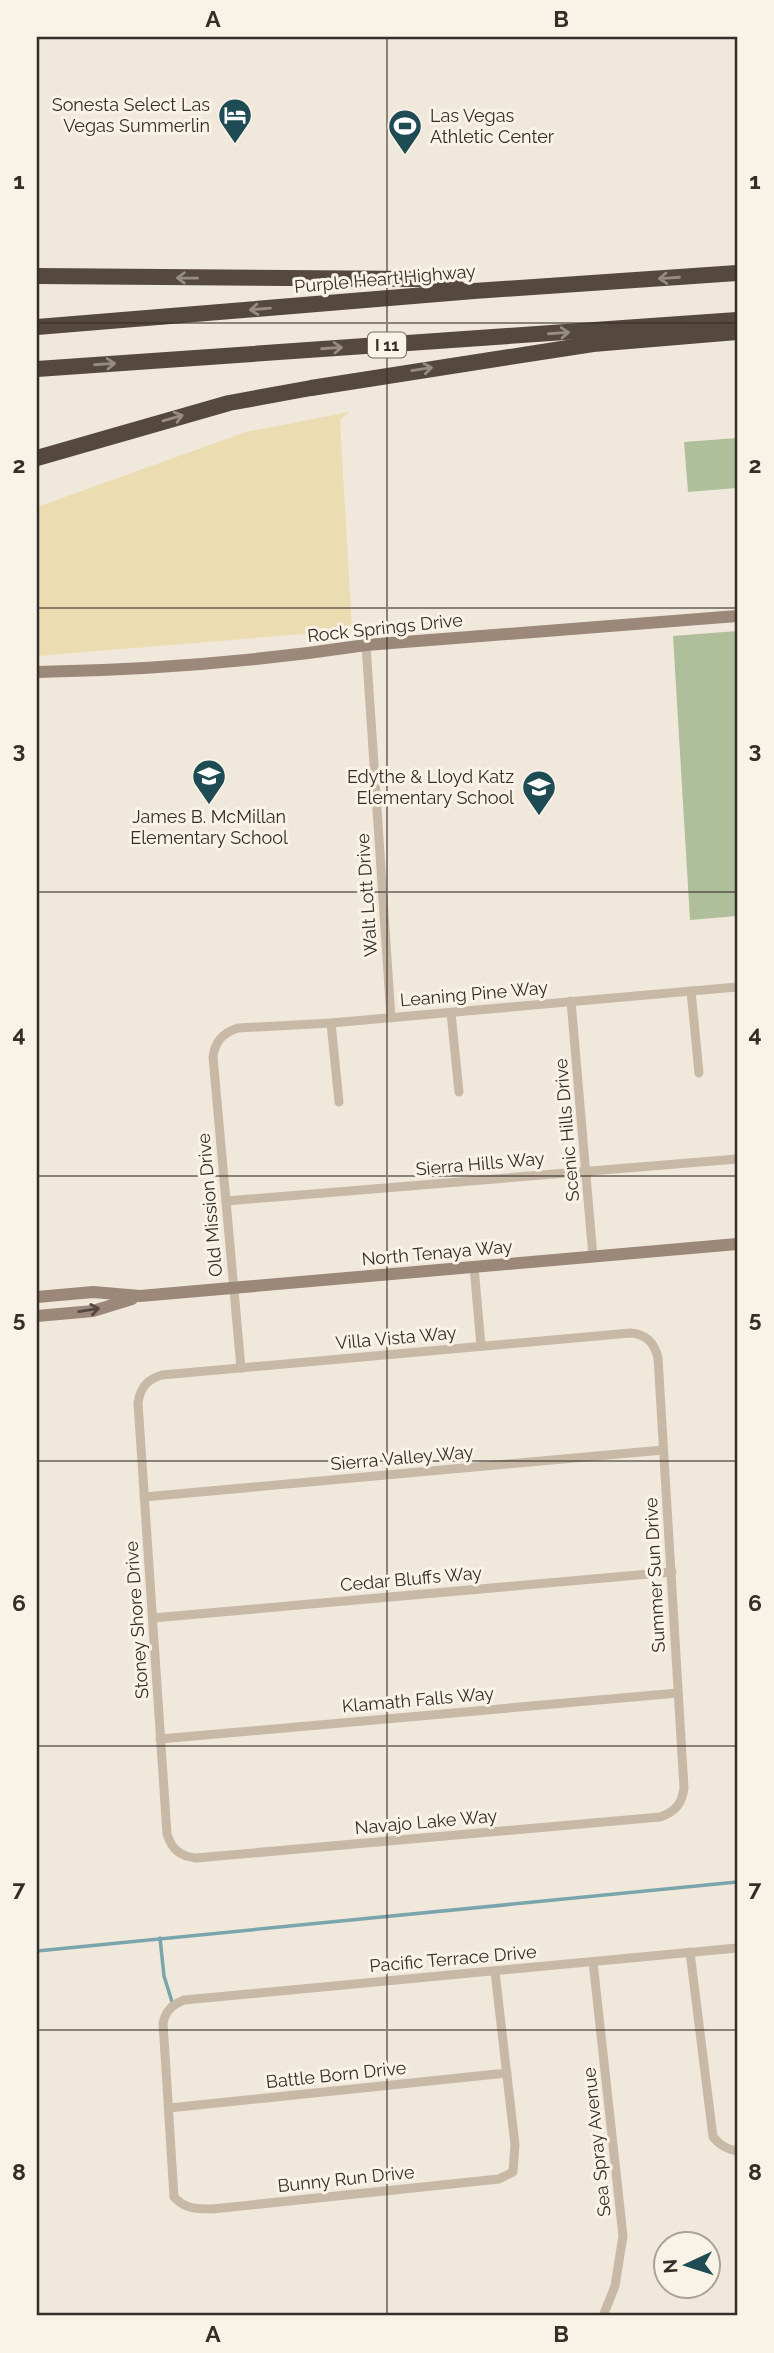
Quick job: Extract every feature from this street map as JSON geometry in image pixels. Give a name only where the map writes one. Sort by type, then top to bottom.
[{"type":"highway","name":"Purple Heart Highway","points":[[37,327],[474,291],[737,273]]},
{"type":"highway","points":[[37,275],[419,279],[474,291]]},
{"type":"highway","name":"I 11","points":[[37,369],[737,320]]},
{"type":"highway","points":[[37,458],[229,403],[311,388],[593,344],[737,332]]},
{"type":"main road","name":"Rock Springs Drive","points":[[37,672],[311,653],[366,645],[737,616]]},
{"type":"main road","name":"North Tenaya Way","points":[[37,1297],[93,1292],[140,1296],[233,1289],[737,1244]]},
{"type":"main road","points":[[52,1314],[55,1306],[93,1292]]},
{"type":"main road","name":"North Tenaya Way","points":[[37,1316],[93,1311],[140,1296]]},
{"type":"street","name":"Walt Lott Drive","points":[[366,645],[391,1018]]},
{"type":"street","name":"Leaning Pine Way","points":[[218,1041],[228,1031],[238,1028],[331,1023],[737,987]]},
{"type":"street","points":[[691,991],[699,1073]]},
{"type":"street","name":"Scenic Hills Drive","points":[[571,1001],[593,1257]]},
{"type":"street","points":[[451,1013],[459,1092]]},
{"type":"street","points":[[331,1023],[339,1102]]},
{"type":"street","name":"Old Mission Drive","points":[[218,1041],[213,1057],[241,1368]]},
{"type":"street","name":"Sierra Hills Way","points":[[226,1201],[737,1159]]},
{"type":"street","points":[[474,1267],[481,1346]]},
{"type":"street","name":"Villa Vista Way","points":[[144,1384],[162,1375],[630,1333],[640,1334],[650,1340]]},
{"type":"street","name":"Summer Sun Drive","points":[[650,1340],[656,1347],[658,1358],[672,1572],[684,1788],[683,1799],[677,1808]]},
{"type":"street","name":"Stoney Shore Drive","points":[[144,1384],[138,1403],[160,1739],[167,1834],[176,1852]]},
{"type":"street","name":"Sierra Valley Way","points":[[144,1497],[663,1450]]},
{"type":"street","name":"Cedar Bluffs Way","points":[[153,1618],[672,1572]]},
{"type":"street","name":"Klamath Falls Way","points":[[160,1739],[678,1693]]},
{"type":"street","name":"Navajo Lake Way","points":[[176,1852],[185,1857],[196,1858],[660,1816],[677,1808]]},
{"type":"street","name":"Pacific Terrace Drive","points":[[169,2108],[163,2023],[165,2014],[173,2005],[184,2000],[737,1948]]},
{"type":"street","points":[[690,1952],[713,2137],[720,2145],[737,2151]]},
{"type":"street","name":"Sea Spray Avenue","points":[[593,1962],[623,2236],[615,2286],[603,2316]]},
{"type":"street","points":[[495,1972],[507,2073]]},
{"type":"street","name":"Battle Born Drive","points":[[169,2108],[507,2073]]},
{"type":"street","name":"Bunny Run Drive","points":[[169,2108],[174,2197],[181,2205],[212,2209],[499,2179],[513,2172],[516,2145],[507,2073]]},
{"type":"green space","points":[[737,438],[737,488],[688,492],[684,442]]},
{"type":"green space","points":[[737,631],[737,916],[690,920],[673,636]]},
{"type":"sand","points":[[349,412],[340,420],[352,630],[37,656],[37,507],[246,432]]},
{"type":"waterway","points":[[37,1951],[737,1882]]},
{"type":"waterway","points":[[160,1938],[164,1976],[173,2005]]},
{"type":"place","name":"Sonesta Select Las Vegas Summerlin","points":[[235,145]]},
{"type":"place","name":"Las Vegas Athletic Center","points":[[405,156]]},
{"type":"place","name":"James B. McMillan Elementary School","points":[[209,806]]},
{"type":"place","name":"Edythe & Lloyd Katz Elementary School","points":[[539,817]]}]
